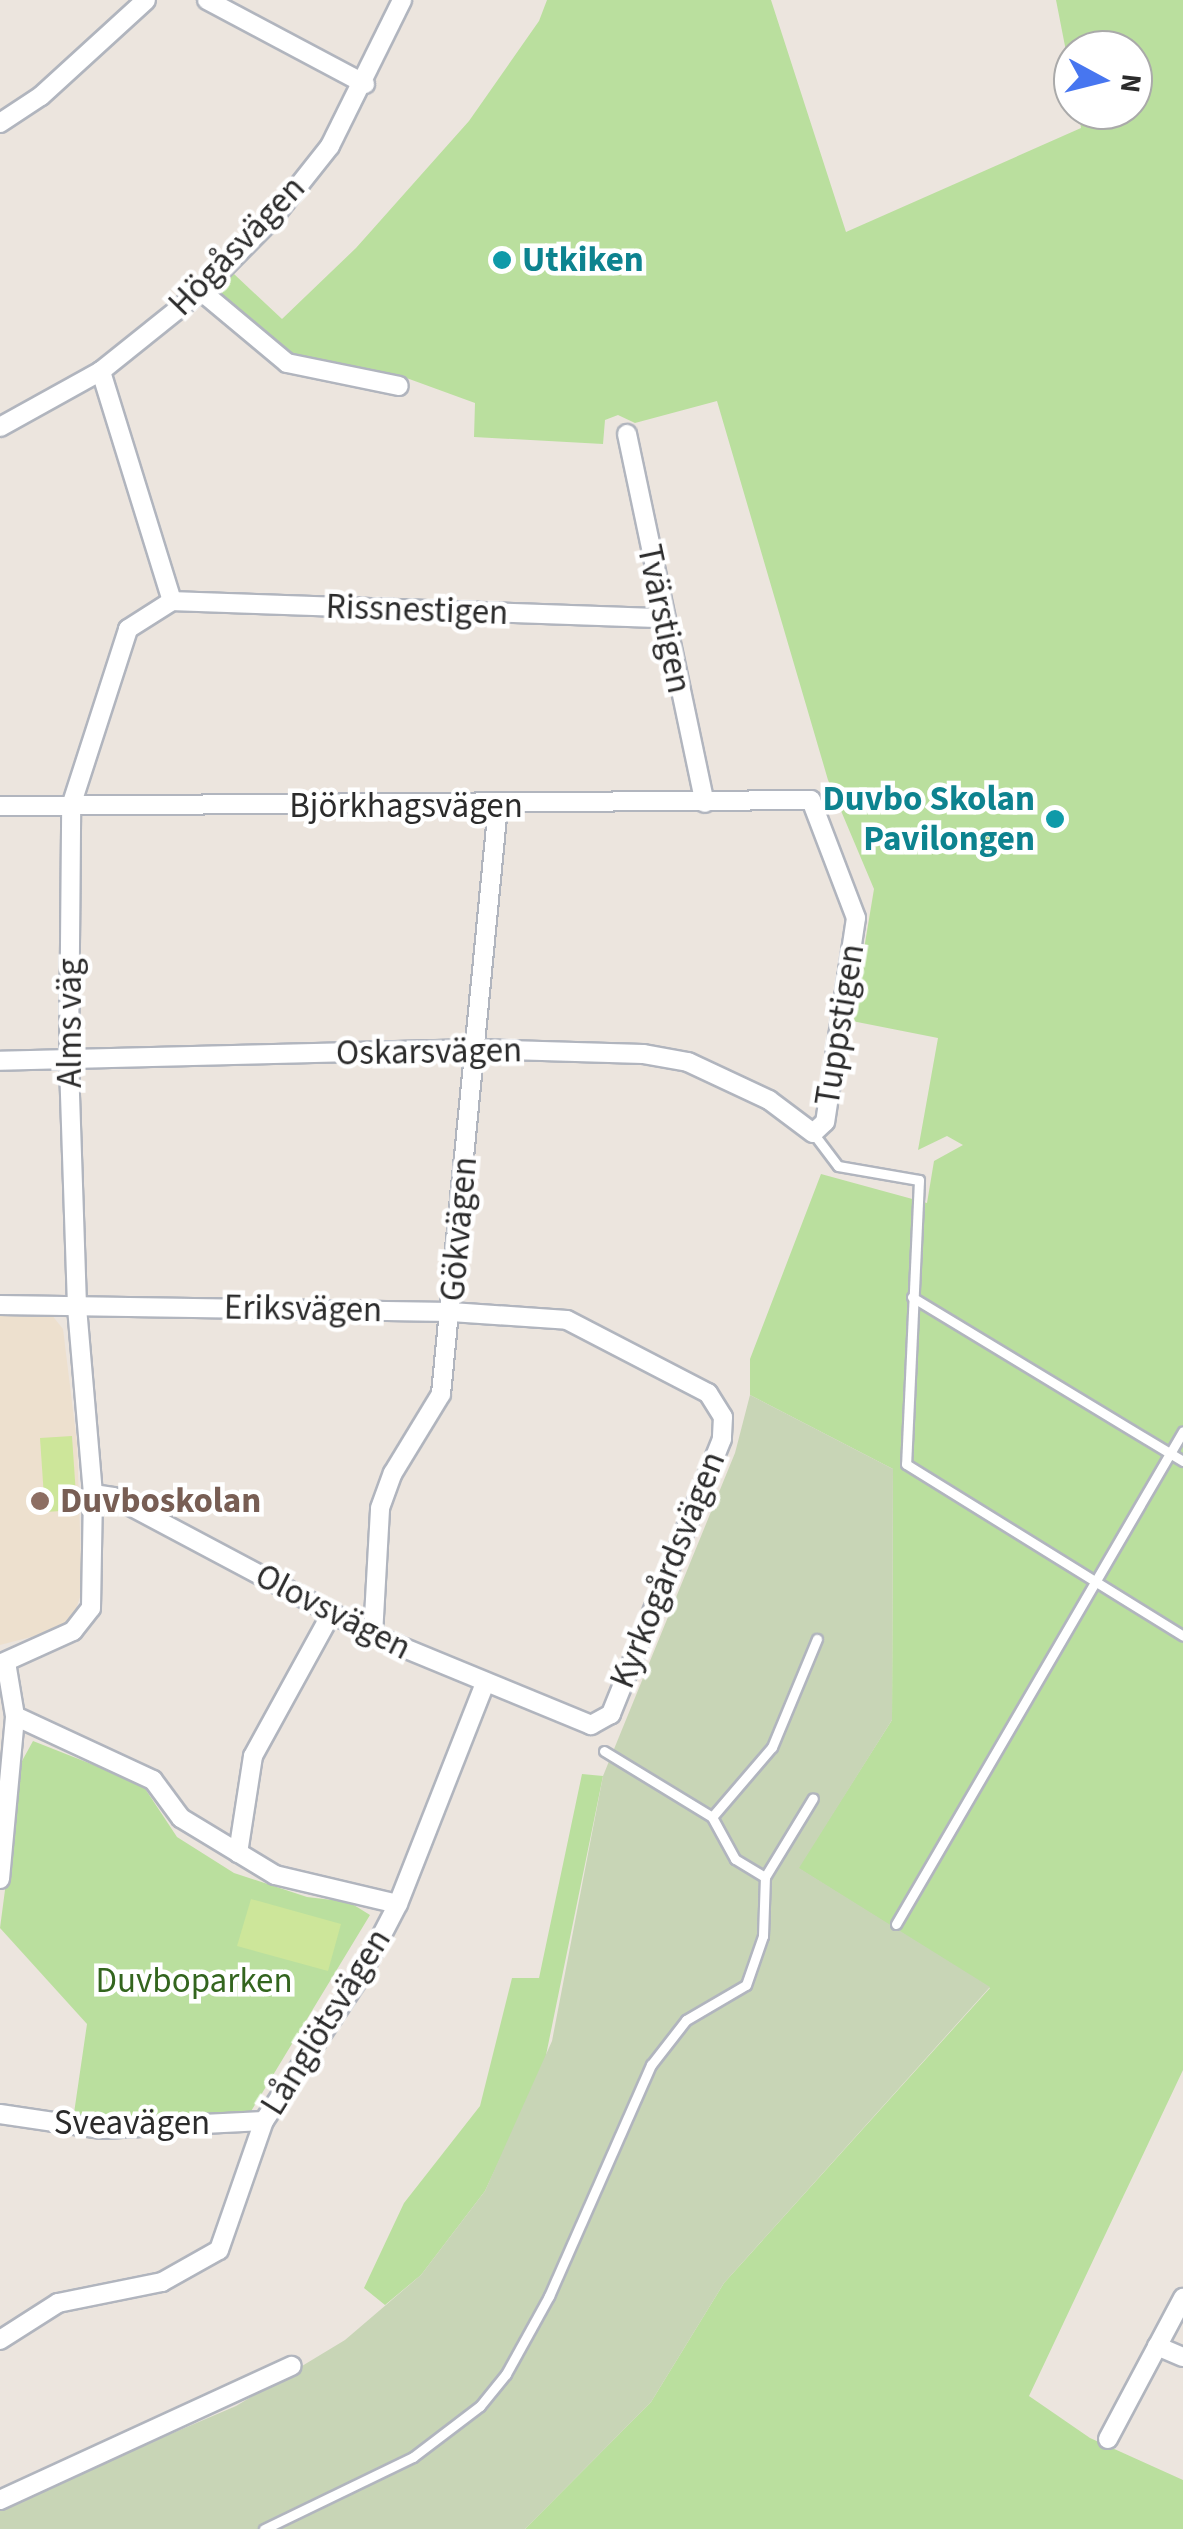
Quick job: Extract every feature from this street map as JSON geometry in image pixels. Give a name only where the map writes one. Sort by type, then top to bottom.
[{"type":"street","points":[[0,123],[41,96],[146,0]]},
{"type":"street","points":[[207,0],[365,84]]},
{"type":"street","name":"Högåsvägen","points":[[0,427],[101,371],[201,291],[302,183],[365,84],[402,0]]},
{"type":"street","points":[[201,291],[287,363],[399,386]]},
{"type":"street","points":[[101,371],[172,601]]},
{"type":"street","name":"Tvärstigen","points":[[627,434],[662,618],[705,803]]},
{"type":"street","name":"Rissnestigen","points":[[172,601],[662,618]]},
{"type":"street","name":"Alms väg","points":[[3,1663],[73,1631],[91,1608],[93,1494],[77,1306],[70,1059],[71,806],[128,629],[172,601]]},
{"type":"street","name":"Björkhagsvägen","points":[[0,806],[498,806],[811,800]]},
{"type":"street","name":"Tuppstigen","points":[[811,800],[856,918],[825,1122],[814,1133]]},
{"type":"street","name":"Gökvägen","points":[[373,1636],[380,1508],[392,1473],[441,1394],[452,1312],[498,806]]},
{"type":"street","name":"Oskarsvägen","points":[[0,1061],[476,1049],[644,1054],[688,1062],[769,1100],[814,1133]]},
{"type":"street","name":"Eriksvägen","points":[[0,1306],[452,1312],[567,1320],[708,1394]]},
{"type":"street","name":"Kyrkogårdsvägen","points":[[578,1720],[590,1725],[610,1714],[722,1439],[723,1416],[708,1394]]},
{"type":"street","name":"Olovsvägen","points":[[93,1494],[114,1497],[373,1636],[578,1720]]},
{"type":"street","points":[[238,1853],[253,1756],[331,1614]]},
{"type":"street","points":[[0,1879],[15,1716],[3,1663]]},
{"type":"street","name":"Långlötsvägen","points":[[0,2340],[58,2303],[162,2282],[207,2261],[227,2236],[264,2122],[361,1975],[398,1904],[485,1683]]},
{"type":"street","points":[[15,1716],[152,1780],[181,1818],[276,1875],[398,1904]]},
{"type":"street","name":"Sveavägen","points":[[0,2114],[102,2129],[264,2122]]},
{"type":"street","points":[[1108,2439],[1183,2299]]},
{"type":"street","points":[[1157,2346],[1183,2357]]},
{"type":"street","points":[[0,2500],[292,2366]]},
{"type":"lane","name":"Oskarsvägen","points":[[814,1133],[838,1166],[919,1180],[912,1297]]},
{"type":"lane","points":[[1183,1461],[912,1297],[906,1464],[1183,1636]]},
{"type":"lane","points":[[896,1924],[1183,1431]]},
{"type":"lane","points":[[712,1818],[772,1747],[816,1639]]},
{"type":"lane","points":[[604,1751],[712,1818],[736,1858],[764,1877]]},
{"type":"lane","points":[[264,2529],[425,2450],[480,2406],[506,2374],[550,2296],[651,2065],[686,2020],[746,1985],[763,1936],[764,1877],[812,1798]]},
{"type":"shaded area","name":"Duvboskolan","points":[[51,1314],[63,1329],[77,1443],[82,1591],[75,1612],[58,1630],[0,1645],[0,1315]]},
{"type":"green space","points":[[547,0],[771,0],[846,232],[1076,130],[1153,130],[1153,30],[1062,30],[1056,0],[1183,0],[1183,2070],[1029,2396],[1090,2438],[1183,2480],[1183,2529],[525,2529],[651,2402],[724,2283],[990,1988],[798,1868],[892,1720],[893,1469],[750,1395],[750,1359],[821,1174],[927,1203],[934,1161],[963,1145],[947,1136],[918,1150],[938,1038],[852,1021],[874,889],[828,780],[717,401],[635,423],[618,415],[605,420],[603,444],[474,437],[475,403],[401,376],[289,353],[215,291],[234,274],[282,319],[356,248],[469,121],[539,21]]},
{"type":"green space","points":[[750,1395],[893,1469],[892,1720],[799,1868],[990,1987],[724,2283],[651,2402],[525,2529],[0,2529],[0,2507],[236,2406],[345,2340],[421,2275],[485,2191],[552,2041],[603,1776],[735,1453]]},
{"type":"green space","points":[[72,1436],[77,1510],[45,1512],[40,1438]]},
{"type":"green space","name":"Duvboparken","points":[[33,1741],[142,1784],[177,1837],[234,1873],[307,1897],[349,1902],[370,1915],[250,2113],[73,2120],[87,2024],[0,1928],[22,1761]]},
{"type":"green space","points":[[582,1774],[603,1776],[544,2065],[485,2191],[421,2275],[385,2305],[364,2288],[404,2203],[480,2106],[512,1978],[539,1978]]},
{"type":"green space","points":[[251,1899],[341,1924],[328,1971],[237,1946]]},
{"type":"place","name":"Utkiken","points":[[502,260]]},
{"type":"place","name":"Duvbo Skolan Pavilongen","points":[[1055,819]]},
{"type":"place","name":"Duvboskolan","points":[[40,1501]]}]
